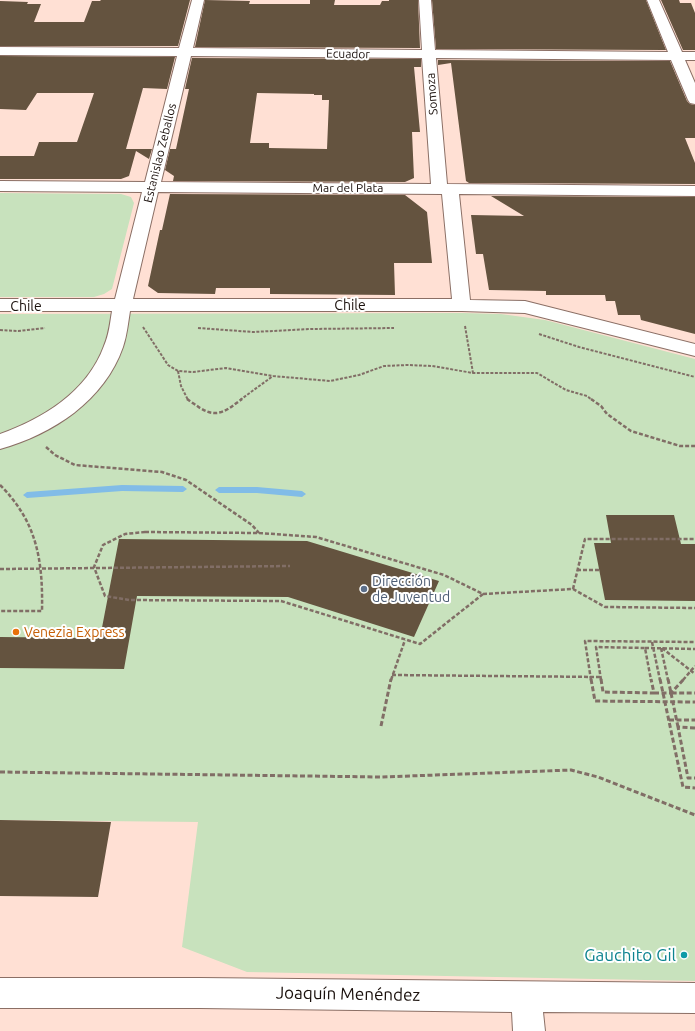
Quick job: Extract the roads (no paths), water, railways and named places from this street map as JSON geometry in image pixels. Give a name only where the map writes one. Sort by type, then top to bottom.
[{"type":"street","name":"Estanislao Zeballos","points":[[0,442],[33,429],[74,402],[90,387],[111,352],[120,323],[122,306],[198,0]]},
{"type":"street","name":"Somoza","points":[[425,0],[429,54],[444,189],[464,314]]},
{"type":"street","points":[[653,0],[695,100]]},
{"type":"street","name":"Ecuador","points":[[0,51],[695,56]]},
{"type":"street","name":"Mar del Plata","points":[[0,186],[695,191]]},
{"type":"street","name":"Chile","points":[[0,306],[122,306],[464,314],[525,307],[695,350]]},
{"type":"street","name":"Joaquín Menéndez","points":[[0,993],[200,993],[695,998]]},
{"type":"street","points":[[526,996],[529,1031]]},
{"type":"waterway","points":[[27,495],[122,488],[183,489]]},
{"type":"waterway","points":[[219,490],[257,490],[302,494]]},
{"type":"place","name":"Dirección de Juventud","points":[[364,589]]},
{"type":"place","name":"Venezia Express","points":[[16,632]]},
{"type":"place","name":"Gauchito Gil","points":[[684,955]]}]
